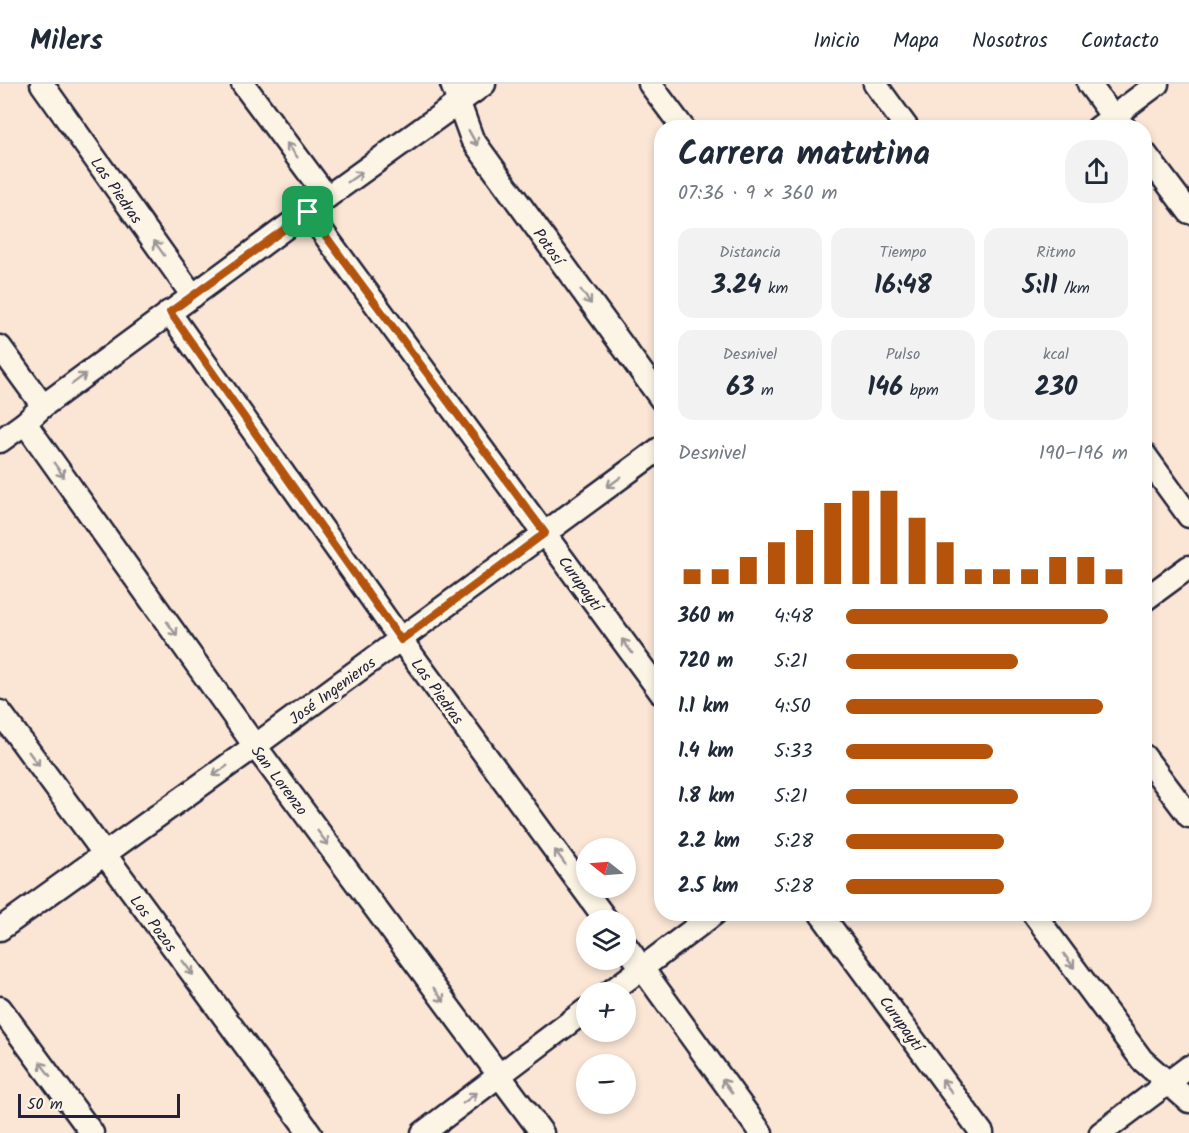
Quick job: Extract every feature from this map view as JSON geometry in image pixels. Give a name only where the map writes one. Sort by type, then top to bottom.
[{"type":"street","name":"Las Piedras","points":[[42,84],[193,296]]},
{"type":"street","points":[[243,84],[327,197]]},
{"type":"street","points":[[0,441],[25,423],[43,406],[308,212],[455,94],[484,84]]},
{"type":"street","points":[[650,84],[677,120]]},
{"type":"street","points":[[875,84],[901,120]]},
{"type":"street","points":[[1089,84],[1110,120]]},
{"type":"street","points":[[1116,120],[1157,84]]},
{"type":"street","name":"Potosí","points":[[455,94],[472,139],[654,389]]},
{"type":"street","points":[[1152,163],[1189,212]]},
{"type":"street","name":"Curupaytí","points":[[308,212],[654,683]]},
{"type":"street","name":"Las Piedras","points":[[170,312],[401,640],[599,910]]},
{"type":"street","points":[[0,347],[43,406]]},
{"type":"street","name":"San Lorenzo","points":[[25,423],[255,746],[542,1133]]},
{"type":"street","name":"José Ingenieros","points":[[0,929],[401,640],[654,453]]},
{"type":"street","points":[[1152,465],[1189,516]]},
{"type":"street","points":[[1152,594],[1189,567]]},
{"type":"street","name":"Los Pozos","points":[[0,712],[310,1133]]},
{"type":"street","points":[[1152,767],[1189,816]]},
{"type":"street","points":[[624,982],[705,921]]},
{"type":"street","name":"Curupaytí","points":[[826,921],[982,1133]]},
{"type":"street","points":[[1039,921],[1142,1060],[1189,1101]]},
{"type":"street","points":[[636,960],[761,1133]]},
{"type":"street","points":[[0,1008],[92,1133]]},
{"type":"street","points":[[423,1133],[576,1018]]},
{"type":"street","points":[[1101,1133],[1189,1067]]},
{"type":"route","points":[[308,212],[545,533],[401,640],[170,312],[308,212]]}]
